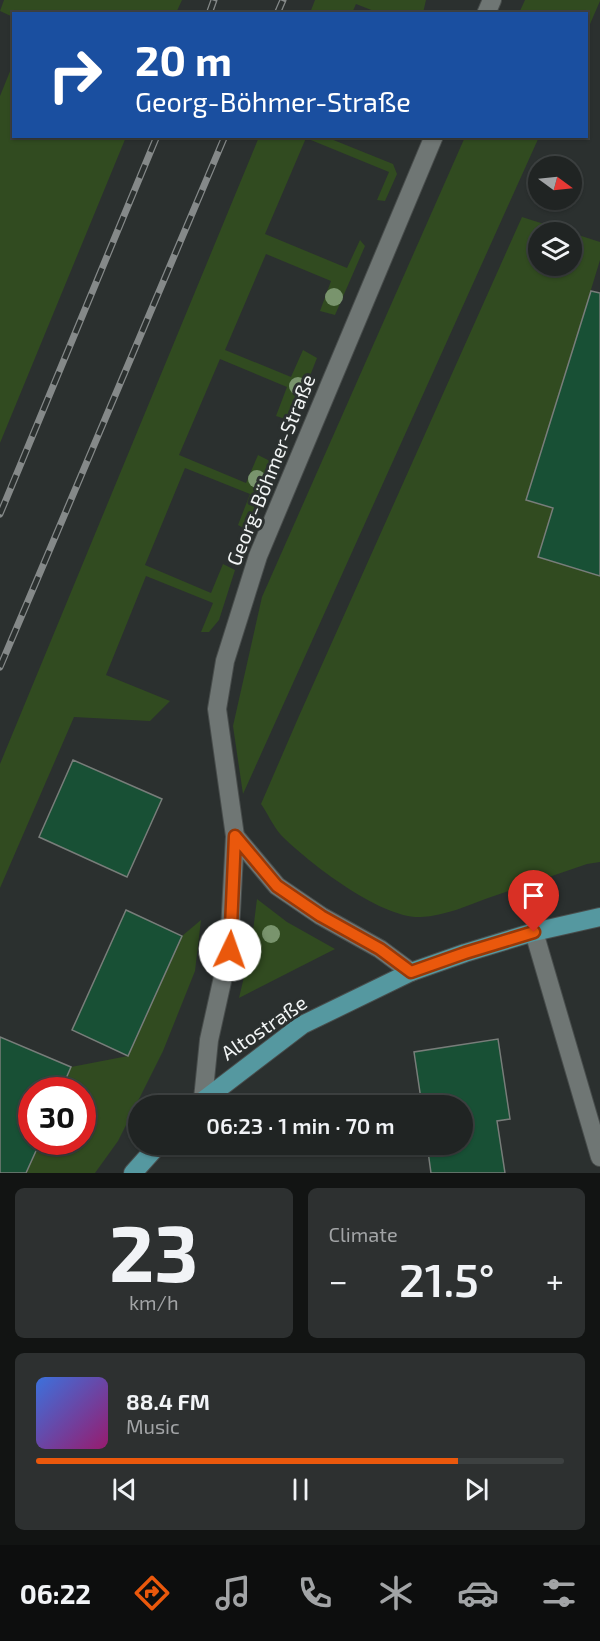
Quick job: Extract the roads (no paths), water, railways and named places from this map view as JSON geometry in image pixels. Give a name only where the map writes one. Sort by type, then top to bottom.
[{"type":"main road","name":"Altostraße","points":[[208,1095],[302,1024],[411,972],[534,932],[600,917]]},
{"type":"main road","points":[[133,1173],[149,1155]]},
{"type":"street","name":"Georg-Böhmer-Straße","points":[[200,1095],[209,1040],[230,950],[235,836],[217,709],[225,661],[258,556],[433,138]]},
{"type":"street","points":[[235,836],[277,886],[321,916],[380,949],[411,972]]},
{"type":"street","points":[[534,932],[600,1157]]},
{"type":"railway","points":[[210,12],[214,0]]},
{"type":"railway","points":[[278,12],[283,0]]},
{"type":"railway","points":[[0,514],[156,138]]},
{"type":"railway","points":[[0,667],[224,138]]}]
